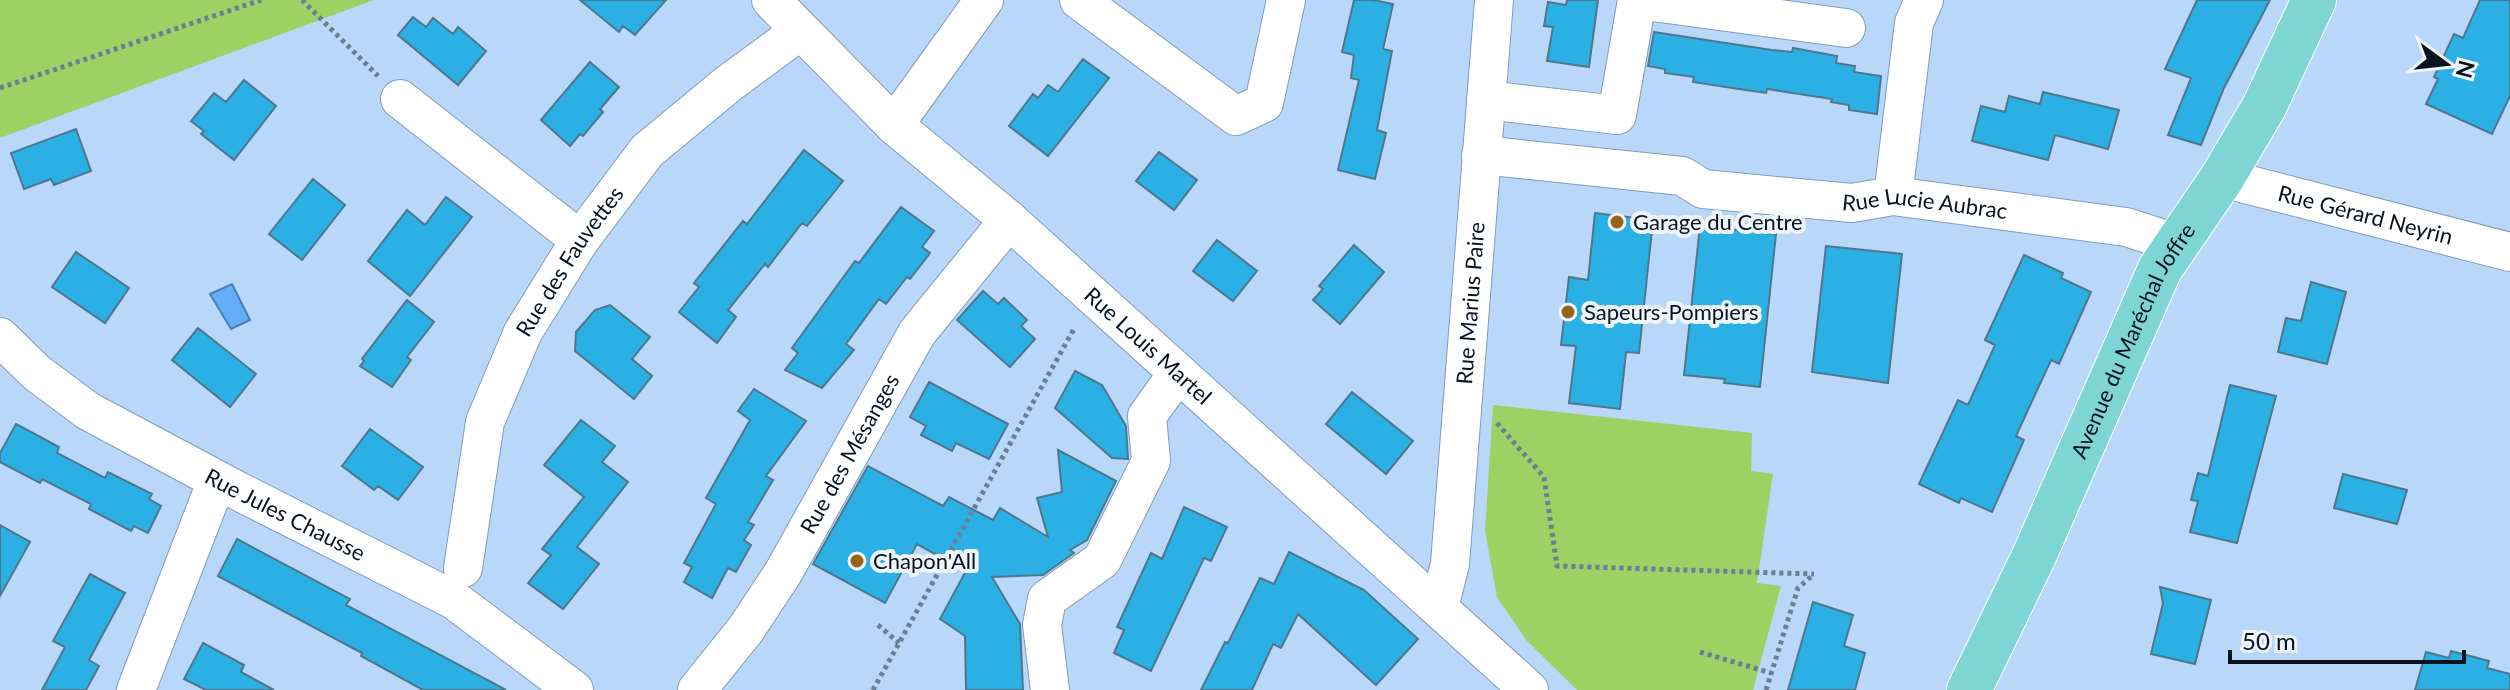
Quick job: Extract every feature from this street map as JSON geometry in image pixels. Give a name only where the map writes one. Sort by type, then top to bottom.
[{"type":"main road","name":"Avenue du Maréchal Joffre","points":[[1969,690],[2034,556],[2160,269],[2222,178],[2264,107],[2314,0]]},
{"type":"street","name":"Rue Louis Martel","points":[[771,0],[894,125],[1009,220],[1439,607],[1511,683]]},
{"type":"street","points":[[894,125],[984,0]]},
{"type":"street","points":[[1079,0],[1236,116],[1264,103],[1286,0]]},
{"type":"street","name":"Rue Marius Paire","points":[[1439,607],[1450,564],[1494,0]]},
{"type":"street","points":[[1486,100],[1617,115],[1638,0],[1846,28]]},
{"type":"street","points":[[1893,196],[1914,23],[1924,0]]},
{"type":"street","name":"Rue des Fauvettes","points":[[463,568],[485,422],[523,332],[580,240],[647,151],[728,84],[800,31]]},
{"type":"street","points":[[400,99],[580,240]]},
{"type":"street","name":"Rue Lucie Aubrac","points":[[1481,155],[1682,176],[1703,189],[1852,203],[1893,196],[2126,227],[2176,243]]},
{"type":"street","name":"Rue Gérard Neyrin","points":[[2222,178],[2510,252]]},
{"type":"street","name":"Rue des Mésanges","points":[[697,690],[746,629],[783,573],[917,333],[1009,220]]},
{"type":"street","name":"Rue Jules Chausse","points":[[0,337],[37,373],[88,411],[454,600],[574,690]]},
{"type":"street","points":[[1050,690],[1042,625],[1047,599],[1102,560],[1151,461],[1147,416],[1178,373]]},
{"type":"street","points":[[136,690],[217,480]]},
{"type":"path","points":[[0,88],[261,0]]},
{"type":"path","points":[[302,0],[400,99]]},
{"type":"path","points":[[873,690],[1004,459],[1071,332],[1096,301]]},
{"type":"path","points":[[1464,386],[1489,388],[1495,421],[1544,477],[1557,566],[1814,574],[1798,588],[1766,690]]},
{"type":"path","points":[[878,625],[899,643]]},
{"type":"path","points":[[1700,652],[1771,673]]},
{"type":"green space","points":[[0,0],[374,0],[0,138]]},
{"type":"green space","points":[[1493,405],[1752,433],[1751,471],[1773,474],[1757,583],[1781,586],[1753,690],[1577,690],[1527,641],[1497,597],[1485,531]]},
{"type":"water","points":[[232,284],[250,320],[231,329],[210,294]]},
{"type":"building","points":[[580,0],[666,0],[635,35],[623,26],[619,32]]},
{"type":"building","points":[[1354,0],[1393,4],[1383,49],[1392,51],[1377,130],[1386,133],[1375,179],[1338,170],[1359,80],[1351,78],[1354,55],[1342,52]]},
{"type":"building","points":[[1567,0],[1598,0],[1589,67],[1547,61],[1553,27],[1544,26],[1548,2],[1566,5]]},
{"type":"building","points":[[2197,0],[2270,0],[2224,88],[2201,145],[2168,135],[2191,78],[2165,69]]},
{"type":"building","points":[[2480,0],[2510,0],[2510,96],[2492,134],[2426,104],[2438,79],[2434,77],[2454,34],[2463,38]]},
{"type":"building","points":[[413,17],[426,27],[433,18],[453,34],[458,27],[486,51],[458,85],[398,35]]},
{"type":"building","points":[[1654,32],[1772,50],[1792,52],[1793,48],[1837,56],[1836,63],[1855,66],[1854,72],[1881,76],[1877,114],[1849,110],[1849,105],[1831,102],[1832,99],[1693,82],[1694,77],[1665,73],[1665,69],[1648,66]]},
{"type":"building","points":[[1083,59],[1109,78],[1048,156],[1009,126],[1033,94],[1038,98],[1048,85],[1058,92]]},
{"type":"building","points":[[590,62],[619,87],[600,109],[603,112],[570,146],[541,120]]},
{"type":"building","points":[[244,80],[276,106],[234,160],[201,134],[204,131],[191,121],[214,93],[226,102]]},
{"type":"building","points":[[2043,92],[2119,110],[2108,149],[2055,135],[2048,160],[1972,141],[1981,106],[2005,112],[2009,96],[2040,104]]},
{"type":"building","points":[[76,129],[91,171],[54,185],[51,179],[24,189],[11,153]]},
{"type":"building","points":[[804,150],[843,181],[807,226],[802,223],[768,267],[765,264],[728,310],[736,317],[717,343],[679,312],[699,287],[694,283],[743,221],[747,224]]},
{"type":"building","points":[[1159,152],[1197,180],[1174,210],[1136,181]]},
{"type":"building","points":[[313,179],[345,205],[302,260],[269,234]]},
{"type":"building","points":[[446,197],[472,217],[410,296],[368,261],[407,210],[425,225]]},
{"type":"building","points":[[901,207],[934,231],[922,247],[930,253],[886,304],[879,299],[846,344],[854,350],[822,388],[785,370],[798,353],[792,348],[855,261],[859,263]]},
{"type":"building","points":[[1595,213],[1653,220],[1639,353],[1626,352],[1620,409],[1569,403],[1576,346],[1561,345],[1569,277],[1588,280]]},
{"type":"building","points":[[1700,226],[1776,234],[1760,387],[1724,383],[1725,379],[1684,375]]},
{"type":"building","points":[[1217,240],[1257,271],[1233,301],[1193,271]]},
{"type":"building","points":[[1354,245],[1384,272],[1340,324],[1313,300],[1323,289],[1319,286]]},
{"type":"building","points":[[1826,246],[1902,254],[1888,383],[1812,372]]},
{"type":"building","points":[[76,252],[129,288],[105,323],[52,287]]},
{"type":"building","points":[[2024,255],[2063,273],[2061,278],[2091,292],[2059,364],[2051,360],[2016,436],[2024,440],[1992,512],[1961,498],[1959,503],[1919,484],[1958,400],[1968,405],[1995,345],[1985,340]]},
{"type":"building","points":[[2311,282],[2346,292],[2327,364],[2278,352],[2286,318],[2301,321]]},
{"type":"building","points":[[983,291],[998,304],[1004,298],[1027,320],[1021,326],[1035,339],[1010,367],[957,320]]},
{"type":"building","points":[[407,300],[434,322],[407,357],[411,360],[392,387],[360,366],[364,361],[362,359]]},
{"type":"building","points":[[610,305],[650,337],[632,359],[652,376],[634,399],[575,351],[576,332],[595,310]]},
{"type":"building","points":[[198,328],[256,374],[230,407],[172,360]]},
{"type":"building","points":[[1075,371],[1102,385],[1126,426],[1128,459],[1112,458],[1055,408]]},
{"type":"building","points":[[929,382],[1008,424],[989,459],[956,443],[952,451],[921,435],[926,426],[910,417]]},
{"type":"building","points":[[2230,385],[2276,396],[2237,543],[2190,532],[2198,501],[2191,500],[2198,473],[2208,476]]},
{"type":"building","points":[[754,389],[806,421],[766,476],[773,480],[748,522],[754,525],[744,540],[751,545],[736,572],[728,568],[712,598],[684,582],[692,567],[684,563],[716,504],[706,498],[750,420],[738,411]]},
{"type":"building","points":[[1352,392],[1413,441],[1386,474],[1326,424]]},
{"type":"building","points":[[581,420],[615,446],[602,462],[628,482],[577,547],[599,564],[563,609],[528,583],[551,555],[542,549],[584,497],[544,465]]},
{"type":"building","points":[[16,424],[59,447],[57,453],[105,478],[108,472],[152,494],[149,499],[161,506],[148,533],[134,526],[131,531],[89,509],[91,504],[0,462],[0,453]]},
{"type":"building","points":[[370,429],[423,467],[398,500],[378,486],[374,490],[342,466]]},
{"type":"building","points":[[1058,450],[1116,481],[1087,540],[1070,550],[1074,553],[1043,575],[992,577],[1020,624],[1023,690],[966,690],[965,636],[940,619],[966,571],[917,544],[885,603],[813,564],[868,466],[943,506],[949,497],[993,520],[1000,508],[1048,537],[1037,498],[1062,492]]},
{"type":"building","points":[[2343,474],[2407,490],[2397,524],[2334,508]]},
{"type":"building","points":[[1184,507],[1227,527],[1211,561],[1204,558],[1151,671],[1114,653],[1124,630],[1117,627],[1151,553],[1162,559]]},
{"type":"building","points":[[0,525],[30,542],[0,596]]},
{"type":"building","points":[[237,539],[350,599],[346,605],[506,690],[423,690],[361,656],[362,653],[218,576]]},
{"type":"building","points":[[1289,552],[1364,590],[1418,639],[1376,685],[1298,614],[1281,648],[1273,644],[1252,690],[1201,690],[1260,578],[1274,584]]},
{"type":"building","points":[[90,574],[125,593],[89,660],[99,666],[86,690],[42,690],[65,647],[53,641]]},
{"type":"building","points":[[2160,587],[2211,600],[2195,664],[2151,654],[2163,603]]},
{"type":"building","points":[[1813,602],[1853,615],[1844,646],[1865,653],[1855,690],[1788,690]]},
{"type":"building","points":[[203,643],[244,665],[241,672],[274,690],[206,690],[184,679]]},
{"type":"building","points":[[2451,651],[2489,661],[2487,668],[2510,674],[2510,690],[2415,690],[2426,652],[2449,658]]},
{"type":"place","name":"Garage du Centre","points":[[1617,222]]},
{"type":"place","name":"Sapeurs-Pompiers","points":[[1568,312]]},
{"type":"place","name":"Chapon'All","points":[[857,561]]}]
